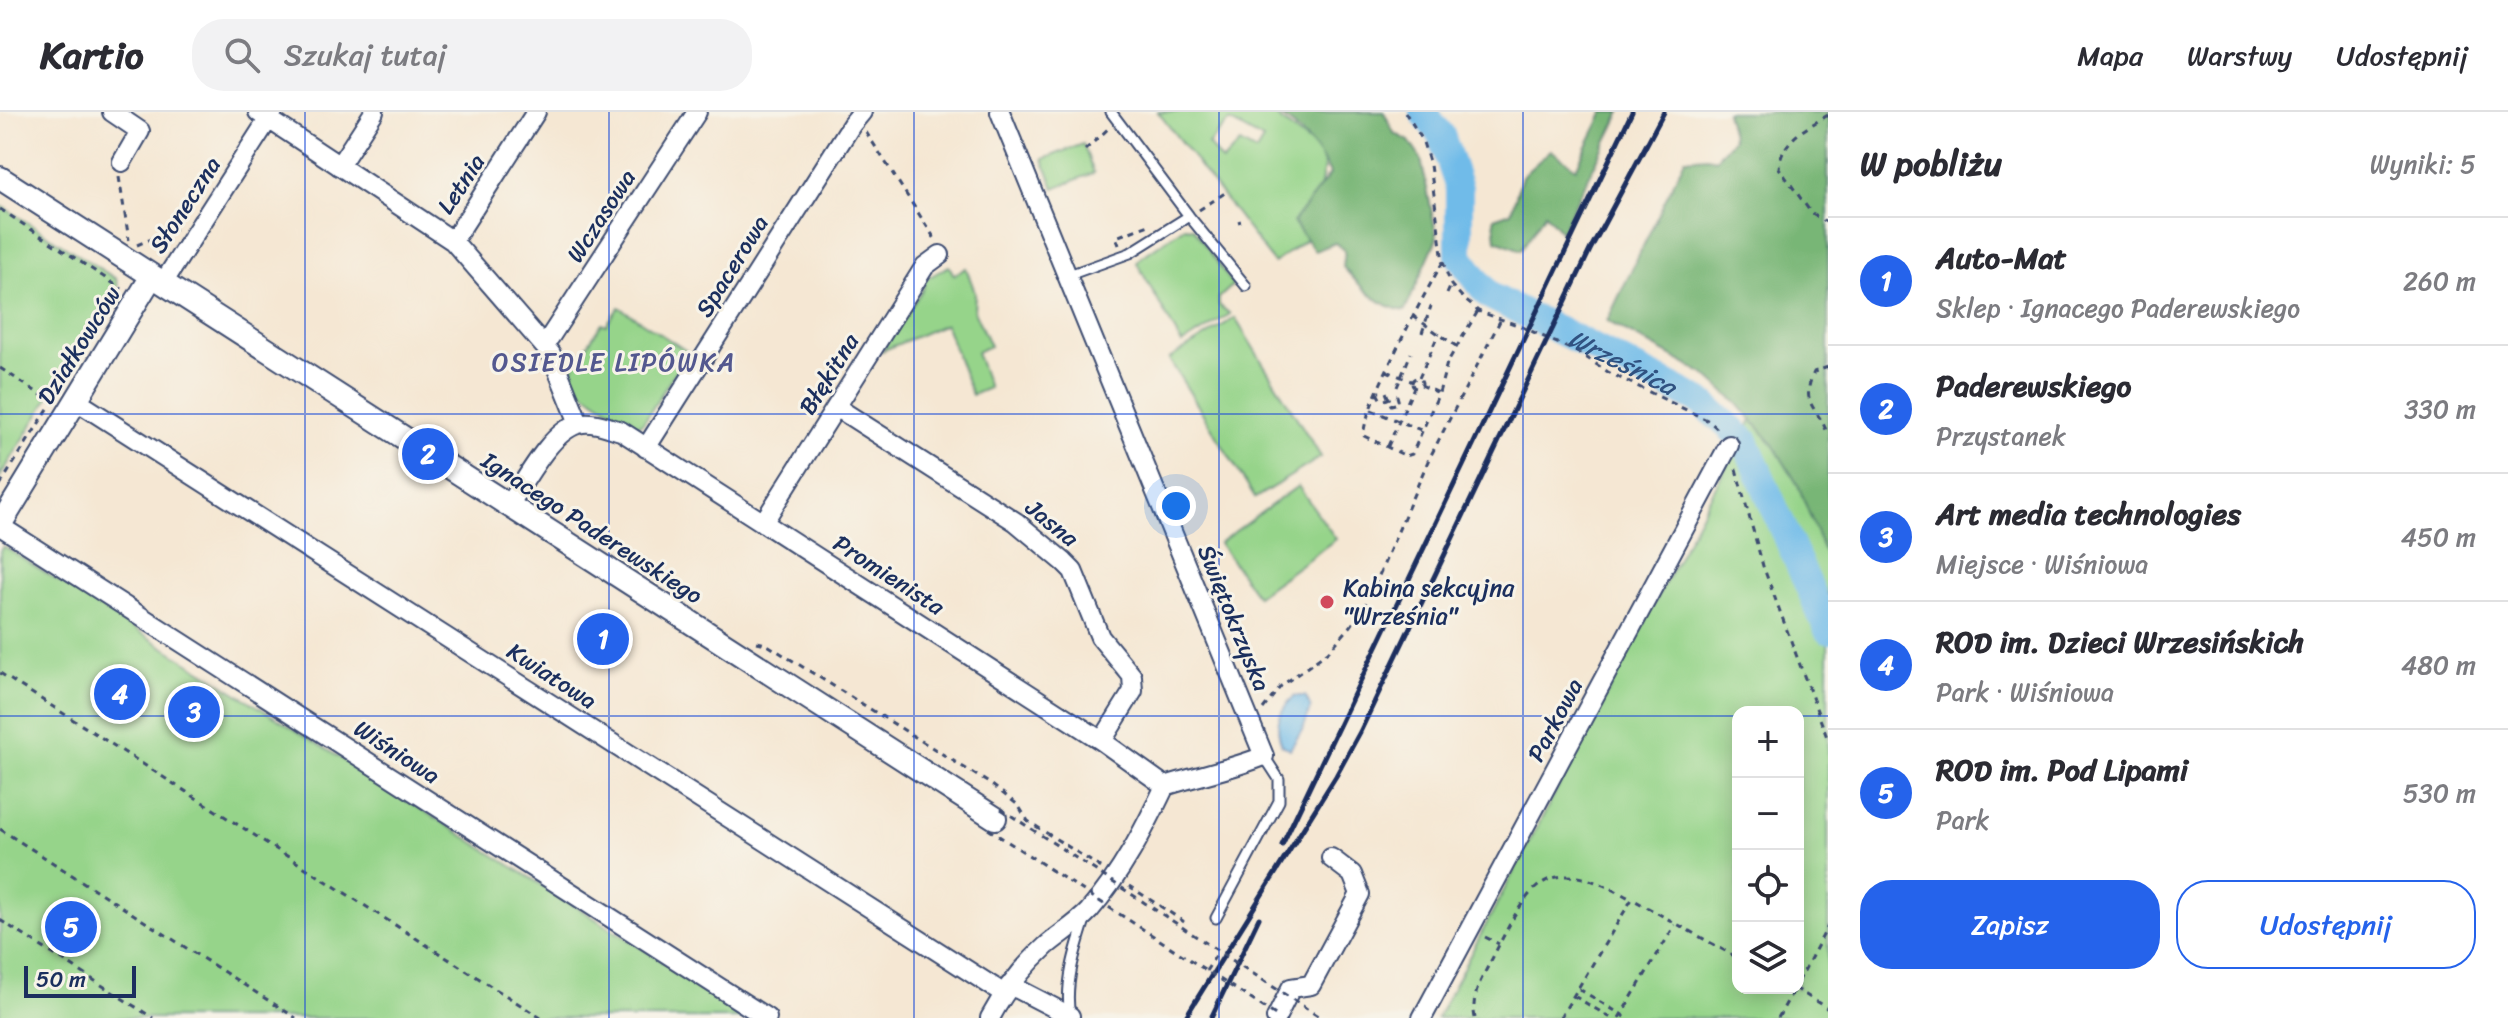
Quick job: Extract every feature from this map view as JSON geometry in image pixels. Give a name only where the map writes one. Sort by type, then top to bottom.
[{"type":"street","points":[[339,166],[374,112]]},
{"type":"street","name":"Letnia","points":[[453,241],[536,112]]},
{"type":"street","name":"Wczasowa","points":[[542,343],[550,337],[697,112]]},
{"type":"street","name":"Świętokrzyska","points":[[1000,112],[1264,756]]},
{"type":"street","points":[[116,113],[140,131],[122,162]]},
{"type":"street","points":[[266,114],[453,241],[542,343],[560,373],[579,423],[552,443],[509,505]]},
{"type":"street","name":"Słoneczna","points":[[158,279],[266,114]]},
{"type":"street","name":"Spacerowa","points":[[646,448],[851,116]]},
{"type":"street","name":"Ignacego Paderewskiego","points":[[0,178],[995,818]]},
{"type":"street","name":"Błękitna","points":[[763,523],[925,266],[940,255]]},
{"type":"street","name":"Działkowców","points":[[0,525],[65,405],[158,279]]},
{"type":"street","name":"Kwiatowa","points":[[65,405],[1006,989],[1070,1017]]},
{"type":"street","name":"Jasna","points":[[836,407],[1016,522],[1073,571],[1100,637],[1128,669],[1134,683],[1133,691],[1102,741]]},
{"type":"street","name":"Promienista","points":[[579,423],[598,423],[621,431],[1102,741],[1165,786]]},
{"type":"street","name":"Parkowa","points":[[1422,1018],[1729,445]]},
{"type":"street","name":"Wiśniowa","points":[[0,525],[767,1018]]},
{"type":"street","points":[[990,1018],[1006,989],[1046,947],[1087,913],[1118,873],[1139,840],[1165,786],[1232,769],[1264,756]]},
{"type":"street","points":[[1278,1018],[1291,988],[1311,985],[1360,894],[1352,874],[1331,858]]},
{"type":"lane","points":[[1115,116],[1189,216],[1246,286]]},
{"type":"lane","points":[[1066,276],[1130,253],[1189,216]]},
{"type":"lane","points":[[1216,918],[1279,801],[1279,779],[1264,756]]},
{"type":"lane","points":[[1070,1017],[1068,1005],[1075,951],[1087,913]]},
{"type":"path","points":[[1405,112],[1422,139],[1430,165],[1443,262],[1451,285],[1478,311],[1581,354],[1608,372],[1709,421],[1721,432],[1729,445],[1763,566],[1828,740]]},
{"type":"path","points":[[1828,115],[1797,135],[1780,152],[1779,168],[1812,214],[1828,223]]},
{"type":"path","points":[[851,116],[868,133],[934,234],[940,255]]},
{"type":"path","points":[[1085,150],[1115,116]]},
{"type":"path","points":[[122,162],[119,187],[130,248]]},
{"type":"path","points":[[1189,216],[1225,193]]},
{"type":"path","points":[[0,209],[121,290],[122,279]]},
{"type":"path","points":[[1120,247],[1116,237],[1148,225],[1164,232]]},
{"type":"path","points":[[1443,262],[1413,316],[1362,433],[1406,456],[1412,454],[1439,393],[1447,363],[1478,311]]},
{"type":"path","points":[[1447,294],[1451,285]]},
{"type":"path","points":[[1427,290],[1433,295]]},
{"type":"path","points":[[1422,333],[1431,306]]},
{"type":"path","points":[[1413,316],[1456,346]]},
{"type":"path","points":[[1251,722],[1281,686],[1328,652],[1369,599],[1428,461],[1501,319]]},
{"type":"path","points":[[1421,385],[1419,378],[1439,333]]},
{"type":"path","points":[[1403,338],[1410,342]]},
{"type":"path","points":[[1397,387],[1411,353]]},
{"type":"path","points":[[1828,367],[1814,372],[1807,388],[1808,402],[1828,435]]},
{"type":"path","points":[[0,368],[65,405],[0,485]]},
{"type":"path","points":[[1387,371],[1411,381],[1414,387],[1387,447]]},
{"type":"path","points":[[1411,381],[1419,378]]},
{"type":"path","points":[[1414,387],[1421,385],[1439,393]]},
{"type":"path","points":[[1377,393],[1381,400],[1388,398]]},
{"type":"path","points":[[1370,409],[1423,431]]},
{"type":"path","points":[[0,673],[541,1018]]},
{"type":"path","points":[[995,818],[1179,927],[1321,1018]]},
{"type":"path","points":[[995,818],[1206,971],[1278,1018]]},
{"type":"path","points":[[0,829],[296,1018]]},
{"type":"path","points":[[1475,1018],[1475,994],[1515,914],[1533,888],[1551,878],[1578,875],[1601,881],[1732,955]]},
{"type":"path","points":[[1560,1018],[1632,899]]},
{"type":"path","points":[[1151,900],[1183,921],[1179,927]]},
{"type":"path","points":[[0,920],[153,1018]]},
{"type":"path","points":[[1620,1016],[1676,924]]},
{"type":"path","points":[[1804,971],[1828,926]]},
{"type":"path","points":[[1206,971],[1218,952]]},
{"type":"path","points":[[1579,989],[1627,1018]]},
{"type":"path","points":[[1778,1018],[1790,994]]},
{"type":"path","points":[[1803,994],[1828,1009]]},
{"type":"path","points":[[1574,996],[1611,1018]]},
{"type":"green space","points":[[1158,112],[1270,112],[1314,146],[1323,159],[1324,167],[1315,217],[1305,240],[1274,263]],"holes":[[[1229,121],[1263,140],[1256,152],[1240,143],[1222,162],[1208,144]]]},
{"type":"green space","points":[[1274,112],[1384,112],[1394,133],[1409,141],[1421,159],[1437,238],[1405,311],[1378,300],[1356,281],[1343,267],[1345,250],[1335,243],[1315,251],[1293,222],[1330,174],[1307,139]]},
{"type":"green space","points":[[1604,112],[1621,112],[1561,232],[1545,213],[1521,250],[1496,240],[1494,218],[1511,212],[1522,176],[1551,150],[1576,168]]},
{"type":"green space","points":[[1726,112],[1828,112],[1828,562],[1798,485],[1772,443],[1738,404],[1706,375],[1607,321],[1685,159],[1716,159],[1733,139]]},
{"type":"green space","points":[[1083,144],[1094,173],[1054,188],[1043,159]]},
{"type":"green space","points":[[0,205],[116,279],[118,286],[0,477]]},
{"type":"green space","points":[[1184,227],[1193,228],[1233,285],[1219,298],[1219,305],[1230,314],[1182,344],[1137,263]]},
{"type":"green space","points":[[949,266],[954,275],[966,268],[975,292],[974,311],[990,346],[976,352],[989,388],[972,395],[945,324],[882,351],[924,287],[924,280]]},
{"type":"green space","points":[[619,307],[688,352],[643,423],[636,426],[576,387],[570,372],[602,323],[606,325]]},
{"type":"green space","points":[[1235,318],[1321,457],[1255,498],[1169,359]]},
{"type":"green space","points":[[1768,394],[1828,489],[1828,1018],[1437,1018],[1738,444]]},
{"type":"green space","points":[[1298,486],[1336,539],[1257,596],[1219,543]]},
{"type":"green space","points":[[3,546],[753,1018],[0,1018],[0,551]]},
{"type":"water","points":[[1295,696],[1305,696],[1311,707],[1304,727],[1290,749],[1282,745],[1278,725],[1281,713]]},
{"type":"waterway","name":"Wrześnica","points":[[1423,112],[1441,135],[1459,188],[1459,256],[1488,295],[1700,401],[1745,441],[1828,630]]},
{"type":"railway","points":[[1282,845],[1632,112]]},
{"type":"railway","points":[[1185,1018],[1336,776],[1360,732],[1591,248],[1664,112]]},
{"type":"railway","points":[[1211,1018],[1259,918]]},
{"type":"place","name":"Paderewskiego","points":[[428,454]]},
{"type":"place","name":"Kabina sekcyjna \"Września\"","points":[[1327,602]]},
{"type":"place","name":"Auto-Mat","points":[[603,639]]},
{"type":"place","name":"ROD im. Dzieci Wrzesińskich","points":[[120,694]]},
{"type":"place","name":"Art media technologies","points":[[194,712]]},
{"type":"place","name":"ROD im. Pod Lipami","points":[[71,927]]},
{"type":"district","name":"OSIEDLE LIPÓWKA","points":[[614,362]]}]
